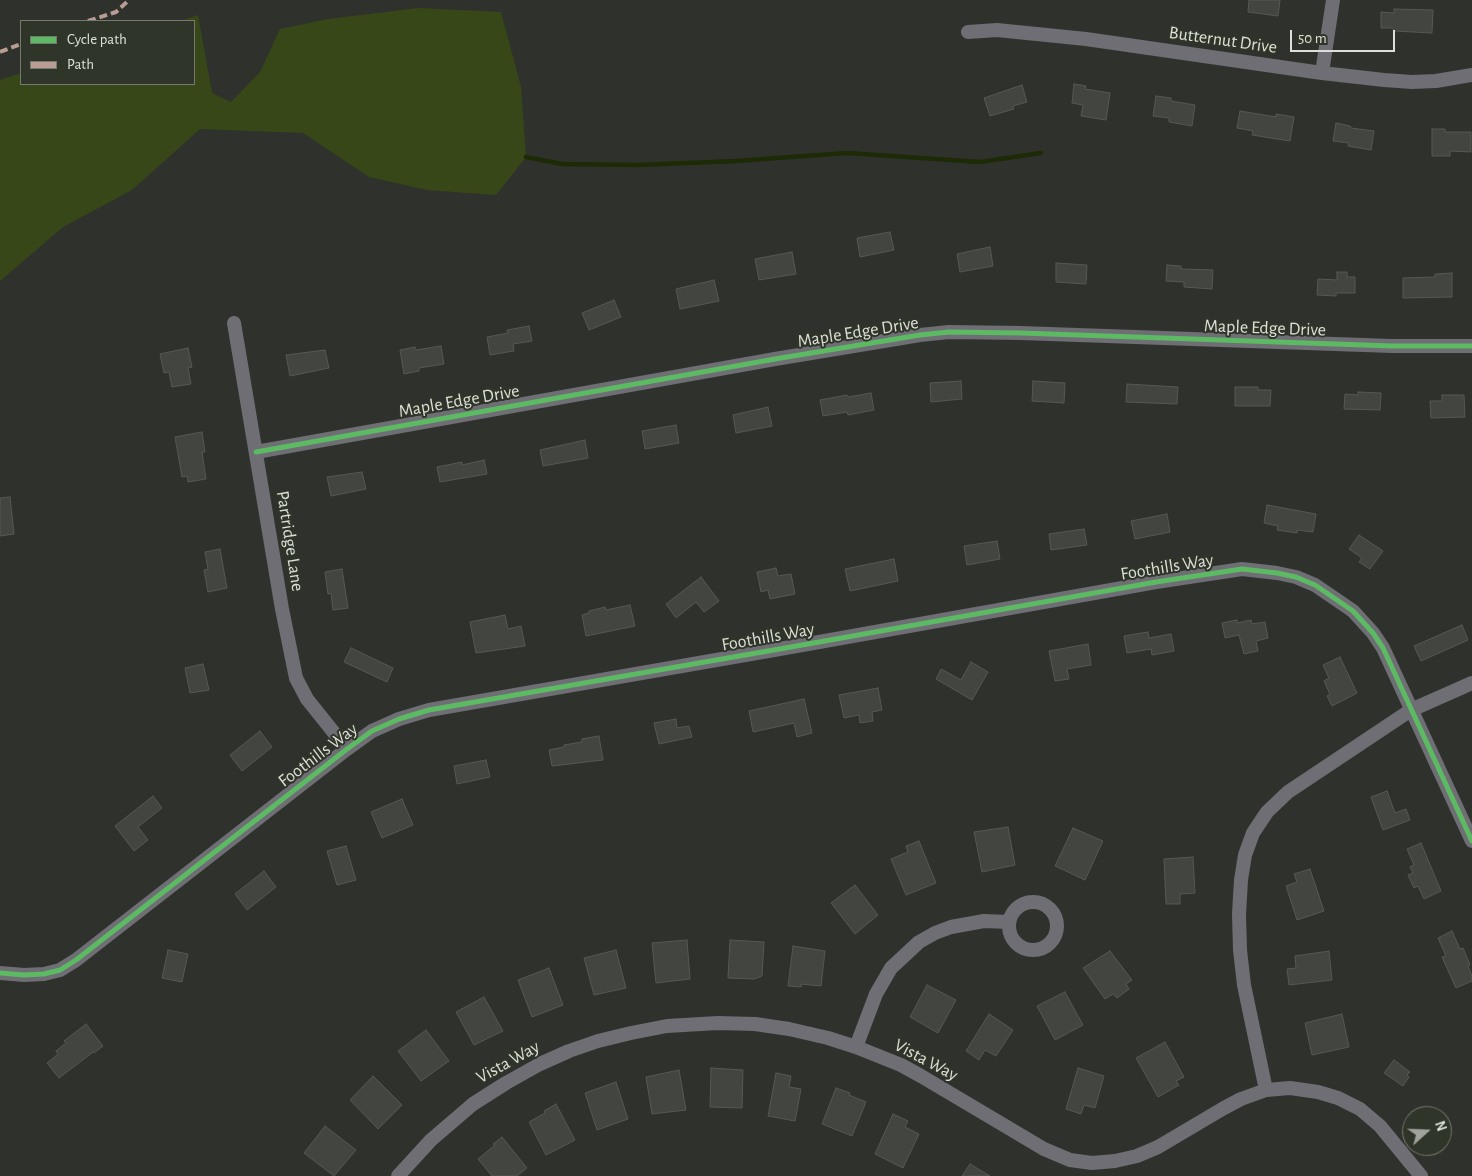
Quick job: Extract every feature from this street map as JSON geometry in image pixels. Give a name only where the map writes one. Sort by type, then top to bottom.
[{"type":"street","points":[[1322,73],[1333,0]]},
{"type":"street","name":"Butternut Drive","points":[[968,32],[997,30],[1086,39],[1322,73],[1412,82],[1436,81],[1472,75]]},
{"type":"street","name":"Partridge Lane","points":[[234,323],[282,609],[296,678],[307,699],[347,749]]},
{"type":"street","name":"Maple Edge Drive","points":[[256,452],[775,359],[949,332],[1401,346],[1472,346]]},
{"type":"street","name":"Foothills Way","points":[[0,973],[44,974],[60,970],[76,960],[347,749],[378,728],[399,718],[429,710],[1156,582],[1242,569],[1296,577],[1315,585],[1353,611],[1373,633],[1383,648],[1472,841]]},
{"type":"street","points":[[1266,1090],[1244,985],[1240,950],[1239,914],[1241,880],[1245,855],[1253,833],[1267,812],[1288,792],[1412,710],[1472,683]]},
{"type":"street","points":[[856,1047],[876,994],[891,968],[912,948],[936,933],[950,927],[984,921],[1009,922]]},
{"type":"street","name":"Vista Way","points":[[398,1176],[431,1140],[473,1104],[540,1064],[569,1051],[598,1041],[666,1026],[746,1024],[789,1029],[856,1047],[908,1069],[1044,1150],[1070,1160],[1092,1162],[1115,1161],[1137,1156],[1158,1147],[1241,1099],[1266,1090],[1290,1088],[1318,1092],[1338,1098],[1360,1109],[1380,1126],[1421,1176]]},
{"type":"green space","points":[[418,8],[501,12],[521,87],[526,157],[496,195],[427,190],[369,177],[303,133],[200,129],[132,190],[63,227],[0,281],[0,80],[20,73],[20,85],[195,85],[195,20],[183,20],[198,15],[212,93],[231,102],[260,72],[280,29],[328,19]]},
{"type":"building","points":[[1249,0],[1280,0],[1278,16],[1248,12]]},
{"type":"building","points":[[1394,9],[1433,10],[1432,33],[1394,31],[1392,28],[1381,28],[1381,12],[1394,13]]},
{"type":"building","points":[[1074,84],[1086,86],[1085,89],[1110,93],[1106,120],[1081,116],[1083,105],[1072,103]]},
{"type":"building","points":[[1022,85],[1027,102],[1013,106],[1014,109],[990,116],[984,98]]},
{"type":"building","points":[[1156,96],[1195,105],[1192,126],[1169,122],[1169,118],[1153,116]]},
{"type":"building","points":[[1240,111],[1276,117],[1276,114],[1294,117],[1290,141],[1252,135],[1253,131],[1237,128]]},
{"type":"building","points":[[1336,123],[1350,126],[1351,128],[1374,131],[1371,150],[1348,146],[1349,143],[1333,141]]},
{"type":"building","points":[[1432,129],[1445,129],[1445,132],[1471,132],[1471,152],[1450,151],[1450,156],[1432,156]]},
{"type":"building","points":[[890,232],[894,250],[860,257],[857,238]]},
{"type":"building","points":[[990,247],[993,266],[960,272],[957,254]]},
{"type":"building","points":[[792,252],[796,274],[759,280],[755,259]]},
{"type":"building","points":[[1056,263],[1087,265],[1086,284],[1056,282]]},
{"type":"building","points":[[1167,265],[1181,266],[1181,269],[1213,270],[1212,289],[1184,287],[1184,282],[1166,281]]},
{"type":"building","points":[[1337,272],[1347,272],[1347,277],[1355,277],[1355,293],[1336,293],[1336,296],[1317,295],[1318,279],[1337,280]]},
{"type":"building","points":[[1452,273],[1452,297],[1403,298],[1403,278],[1435,277],[1435,274]]},
{"type":"building","points":[[714,280],[719,301],[680,309],[676,289]]},
{"type":"building","points":[[614,300],[621,317],[589,330],[582,313]]},
{"type":"building","points":[[529,326],[532,341],[513,344],[514,351],[490,355],[487,337],[508,333],[507,330]]},
{"type":"building","points":[[441,346],[444,364],[419,368],[419,371],[404,374],[400,350],[415,347],[416,350]]},
{"type":"building","points":[[188,348],[192,367],[188,368],[191,384],[172,387],[169,372],[164,373],[160,354]]},
{"type":"building","points":[[325,350],[329,368],[290,376],[286,355]]},
{"type":"building","points":[[961,381],[962,399],[931,402],[930,383]]},
{"type":"building","points":[[1033,381],[1065,383],[1064,403],[1032,401]]},
{"type":"building","points":[[1127,384],[1178,387],[1177,404],[1126,402]]},
{"type":"building","points":[[1235,387],[1258,387],[1258,390],[1271,390],[1270,406],[1235,406]]},
{"type":"building","points":[[1358,392],[1381,393],[1380,410],[1344,409],[1345,394],[1358,395]]},
{"type":"building","points":[[871,393],[874,410],[848,415],[847,412],[823,416],[820,400]]},
{"type":"building","points":[[1442,395],[1464,395],[1465,417],[1431,418],[1430,401],[1442,401]]},
{"type":"building","points":[[768,407],[772,426],[736,433],[733,415]]},
{"type":"building","points":[[676,425],[679,443],[645,449],[642,431]]},
{"type":"building","points":[[202,432],[205,452],[202,452],[206,479],[188,482],[187,476],[182,477],[175,437]]},
{"type":"building","points":[[585,440],[588,458],[543,466],[540,450]]},
{"type":"building","points":[[484,460],[487,474],[440,482],[437,467],[462,462],[462,465]]},
{"type":"building","points":[[362,472],[366,489],[331,496],[327,477]]},
{"type":"building","points":[[10,497],[14,534],[0,536],[0,498]]},
{"type":"building","points":[[1267,505],[1316,514],[1313,532],[1297,530],[1297,533],[1277,530],[1278,526],[1264,523]]},
{"type":"building","points":[[1167,514],[1170,532],[1135,539],[1131,521]]},
{"type":"building","points":[[1084,529],[1087,545],[1051,550],[1049,534]]},
{"type":"building","points":[[1359,535],[1383,551],[1370,569],[1359,562],[1362,558],[1349,549]]},
{"type":"building","points":[[997,541],[1000,559],[967,565],[964,546]]},
{"type":"building","points":[[220,549],[227,588],[208,592],[204,570],[208,569],[205,552]]},
{"type":"building","points":[[894,559],[898,581],[850,591],[845,569]]},
{"type":"building","points":[[776,568],[778,576],[791,574],[795,594],[770,599],[768,590],[761,592],[757,572]]},
{"type":"building","points":[[342,569],[348,608],[333,610],[331,593],[328,594],[325,572]]},
{"type":"building","points":[[701,577],[719,601],[704,612],[696,602],[676,618],[666,604]]},
{"type":"building","points":[[630,605],[635,626],[586,636],[582,615],[605,607],[606,610]]},
{"type":"building","points":[[505,615],[508,629],[521,626],[525,646],[476,653],[470,622]]},
{"type":"building","points":[[1237,620],[1237,623],[1251,620],[1252,624],[1265,622],[1268,638],[1256,641],[1258,651],[1244,654],[1239,635],[1225,638],[1222,623]]},
{"type":"building","points":[[1462,625],[1468,640],[1421,661],[1414,646]]},
{"type":"building","points":[[1148,632],[1149,638],[1171,634],[1174,651],[1152,655],[1151,649],[1127,653],[1124,636]]},
{"type":"building","points":[[1088,644],[1091,665],[1067,669],[1069,679],[1055,681],[1049,651]]},
{"type":"building","points":[[351,648],[393,668],[387,682],[344,662]]},
{"type":"building","points":[[1340,657],[1357,693],[1332,706],[1327,696],[1330,694],[1324,681],[1329,678],[1323,665]]},
{"type":"building","points":[[971,662],[988,672],[972,700],[936,679],[941,669],[961,680]]},
{"type":"building","points":[[203,664],[209,690],[190,693],[185,668]]},
{"type":"building","points":[[878,688],[882,710],[872,712],[873,721],[860,723],[859,715],[844,718],[839,695]]},
{"type":"building","points":[[804,699],[812,733],[797,737],[794,723],[753,732],[749,711]]},
{"type":"building","points":[[676,719],[677,728],[689,726],[692,737],[659,744],[654,723]]},
{"type":"building","points":[[260,731],[272,747],[242,771],[230,755]]},
{"type":"building","points":[[599,736],[603,760],[552,766],[549,750],[582,742],[582,739]]},
{"type":"building","points":[[486,760],[490,777],[457,784],[454,766]]},
{"type":"building","points":[[1387,791],[1395,813],[1406,809],[1410,820],[1383,830],[1371,797]]},
{"type":"building","points":[[153,796],[162,808],[138,827],[148,840],[134,851],[115,826]]},
{"type":"building","points":[[402,799],[413,825],[382,838],[371,812]]},
{"type":"building","points":[[1008,827],[1015,865],[982,872],[974,832]]},
{"type":"building","points":[[1073,828],[1103,841],[1085,880],[1055,866]]},
{"type":"building","points":[[919,841],[936,883],[906,895],[891,859],[908,852],[906,846]]},
{"type":"building","points":[[1421,843],[1441,891],[1424,899],[1418,886],[1414,888],[1408,875],[1413,873],[1410,867],[1414,865],[1407,849]]},
{"type":"building","points":[[346,846],[356,880],[337,885],[327,851]]},
{"type":"building","points":[[1193,857],[1195,893],[1180,894],[1180,904],[1166,904],[1164,859]]},
{"type":"building","points":[[1310,869],[1324,911],[1297,920],[1286,886],[1297,882],[1294,874]]},
{"type":"building","points":[[264,871],[276,887],[247,910],[235,894]]},
{"type":"building","points":[[855,885],[878,915],[855,934],[831,903]]},
{"type":"building","points":[[1452,931],[1460,949],[1463,948],[1472,976],[1472,981],[1456,988],[1442,957],[1446,956],[1438,938]]},
{"type":"building","points":[[687,940],[690,979],[656,983],[652,943]]},
{"type":"building","points":[[730,940],[764,942],[762,976],[754,979],[728,978]]},
{"type":"building","points":[[793,946],[825,951],[821,986],[801,984],[801,987],[788,986]]},
{"type":"building","points":[[168,950],[188,954],[182,982],[162,978]]},
{"type":"building","points":[[616,950],[626,988],[594,995],[584,958]]},
{"type":"building","points":[[1110,951],[1132,980],[1126,984],[1129,989],[1117,998],[1113,994],[1105,999],[1083,968]]},
{"type":"building","points":[[1329,951],[1332,980],[1289,985],[1287,969],[1296,968],[1295,956]]},
{"type":"building","points":[[549,968],[563,1005],[532,1017],[518,980]]},
{"type":"building","points":[[927,985],[956,1000],[938,1033],[910,1017]]},
{"type":"building","points":[[1065,992],[1083,1025],[1055,1040],[1037,1006]]},
{"type":"building","points":[[484,997],[503,1031],[474,1045],[456,1012]]},
{"type":"building","points":[[989,1014],[1013,1030],[996,1056],[985,1050],[979,1060],[966,1051]]},
{"type":"building","points":[[1342,1014],[1349,1047],[1312,1055],[1305,1023]]},
{"type":"building","points":[[86,1024],[103,1046],[59,1078],[47,1063],[58,1054],[56,1051],[66,1043],[64,1041]]},
{"type":"building","points":[[426,1030],[449,1061],[421,1081],[398,1051]]},
{"type":"building","points":[[1165,1042],[1184,1077],[1176,1081],[1179,1085],[1158,1097],[1136,1058]]},
{"type":"building","points":[[1394,1060],[1410,1072],[1403,1086],[1384,1073]]},
{"type":"building","points":[[711,1068],[743,1070],[742,1108],[710,1107]]},
{"type":"building","points":[[1078,1068],[1104,1076],[1095,1108],[1084,1105],[1081,1114],[1066,1109]]},
{"type":"building","points":[[679,1070],[686,1110],[652,1114],[646,1077]]},
{"type":"building","points":[[776,1073],[791,1076],[789,1087],[801,1089],[795,1121],[768,1116]]},
{"type":"building","points":[[373,1076],[402,1105],[378,1129],[350,1100]]},
{"type":"building","points":[[616,1082],[628,1119],[597,1130],[585,1093]]},
{"type":"building","points":[[836,1088],[866,1102],[852,1136],[822,1124]]},
{"type":"building","points":[[556,1104],[575,1140],[546,1155],[529,1122]]},
{"type":"building","points":[[893,1114],[908,1121],[905,1127],[919,1134],[903,1168],[875,1154]]},
{"type":"building","points":[[325,1126],[356,1150],[334,1176],[304,1153]]},
{"type":"building","points":[[502,1137],[527,1168],[517,1176],[492,1176],[478,1159]]},
{"type":"building","points":[[970,1164],[990,1176],[962,1176]]},
{"type":"waterway","points":[[526,157],[562,164],[638,165],[736,161],[847,153],[980,162],[1041,153]]},
{"type":"marked path","points":[[91,20],[116,12],[129,0]]},
{"type":"marked path","points":[[0,52],[20,44]]},
{"type":"cycle path","points":[[256,452],[775,359],[949,332],[1392,346],[1472,346]]},
{"type":"cycle path","points":[[0,973],[44,974],[60,970],[76,960],[347,749],[372,731],[399,719],[429,710],[1156,582],[1242,569],[1296,577],[1315,585],[1353,611],[1373,633],[1383,648],[1472,841]]}]
